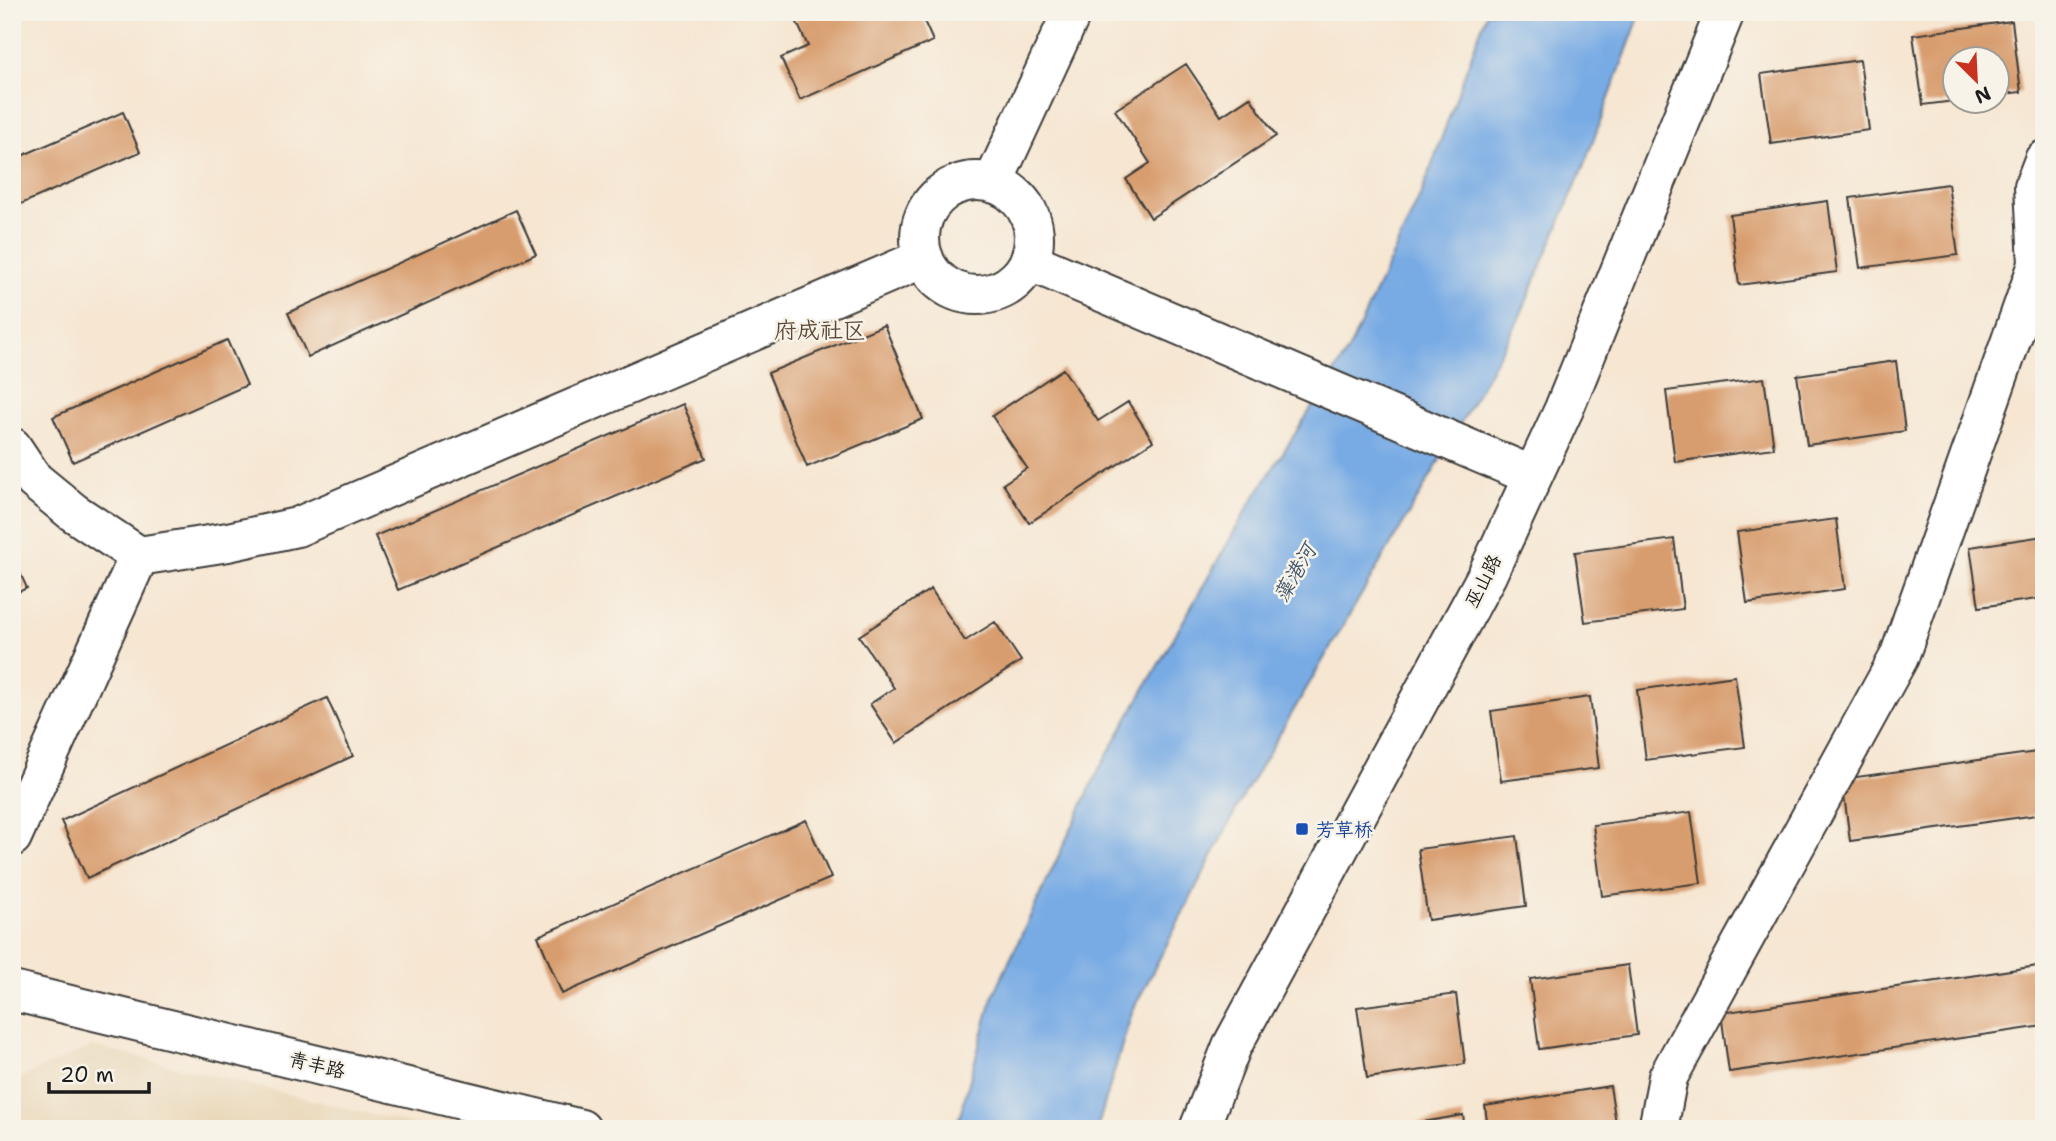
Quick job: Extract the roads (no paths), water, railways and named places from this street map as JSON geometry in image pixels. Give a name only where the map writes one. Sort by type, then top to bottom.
[{"type":"street","points":[[993,183],[1072,12]]},
{"type":"street","name":"巫山路","points":[[1199,1129],[1232,1046],[1487,575],[1564,409],[1724,12]]},
{"type":"street","points":[[1658,1129],[1668,1077],[1899,657],[2038,264],[2034,187],[2044,160]]},
{"type":"street","points":[[970,181],[993,183],[1010,192],[1024,205],[1032,223],[1034,242],[1029,261],[1014,281],[992,293],[968,295],[944,286],[928,268],[919,245],[921,222],[932,203],[949,188],[970,181]]},
{"type":"street","points":[[12,447],[34,480],[73,512],[139,556],[228,542],[297,527],[924,258]]},
{"type":"street","points":[[1029,261],[1533,476]]},
{"type":"street","points":[[12,837],[139,556]]},
{"type":"street","name":"青丰路","points":[[14,995],[581,1129]]},
{"type":"water","name":"藻港河","points":[[1487,12],[1641,12],[1583,168],[1517,323],[1241,800],[1132,1012],[1097,1129],[956,1129],[993,996],[1100,767],[1250,504],[1348,351],[1422,192]]},
{"type":"place","name":"芳草桥","points":[[1302,829]]},
{"type":"district","name":"府成社区","points":[[820,330]]}]
